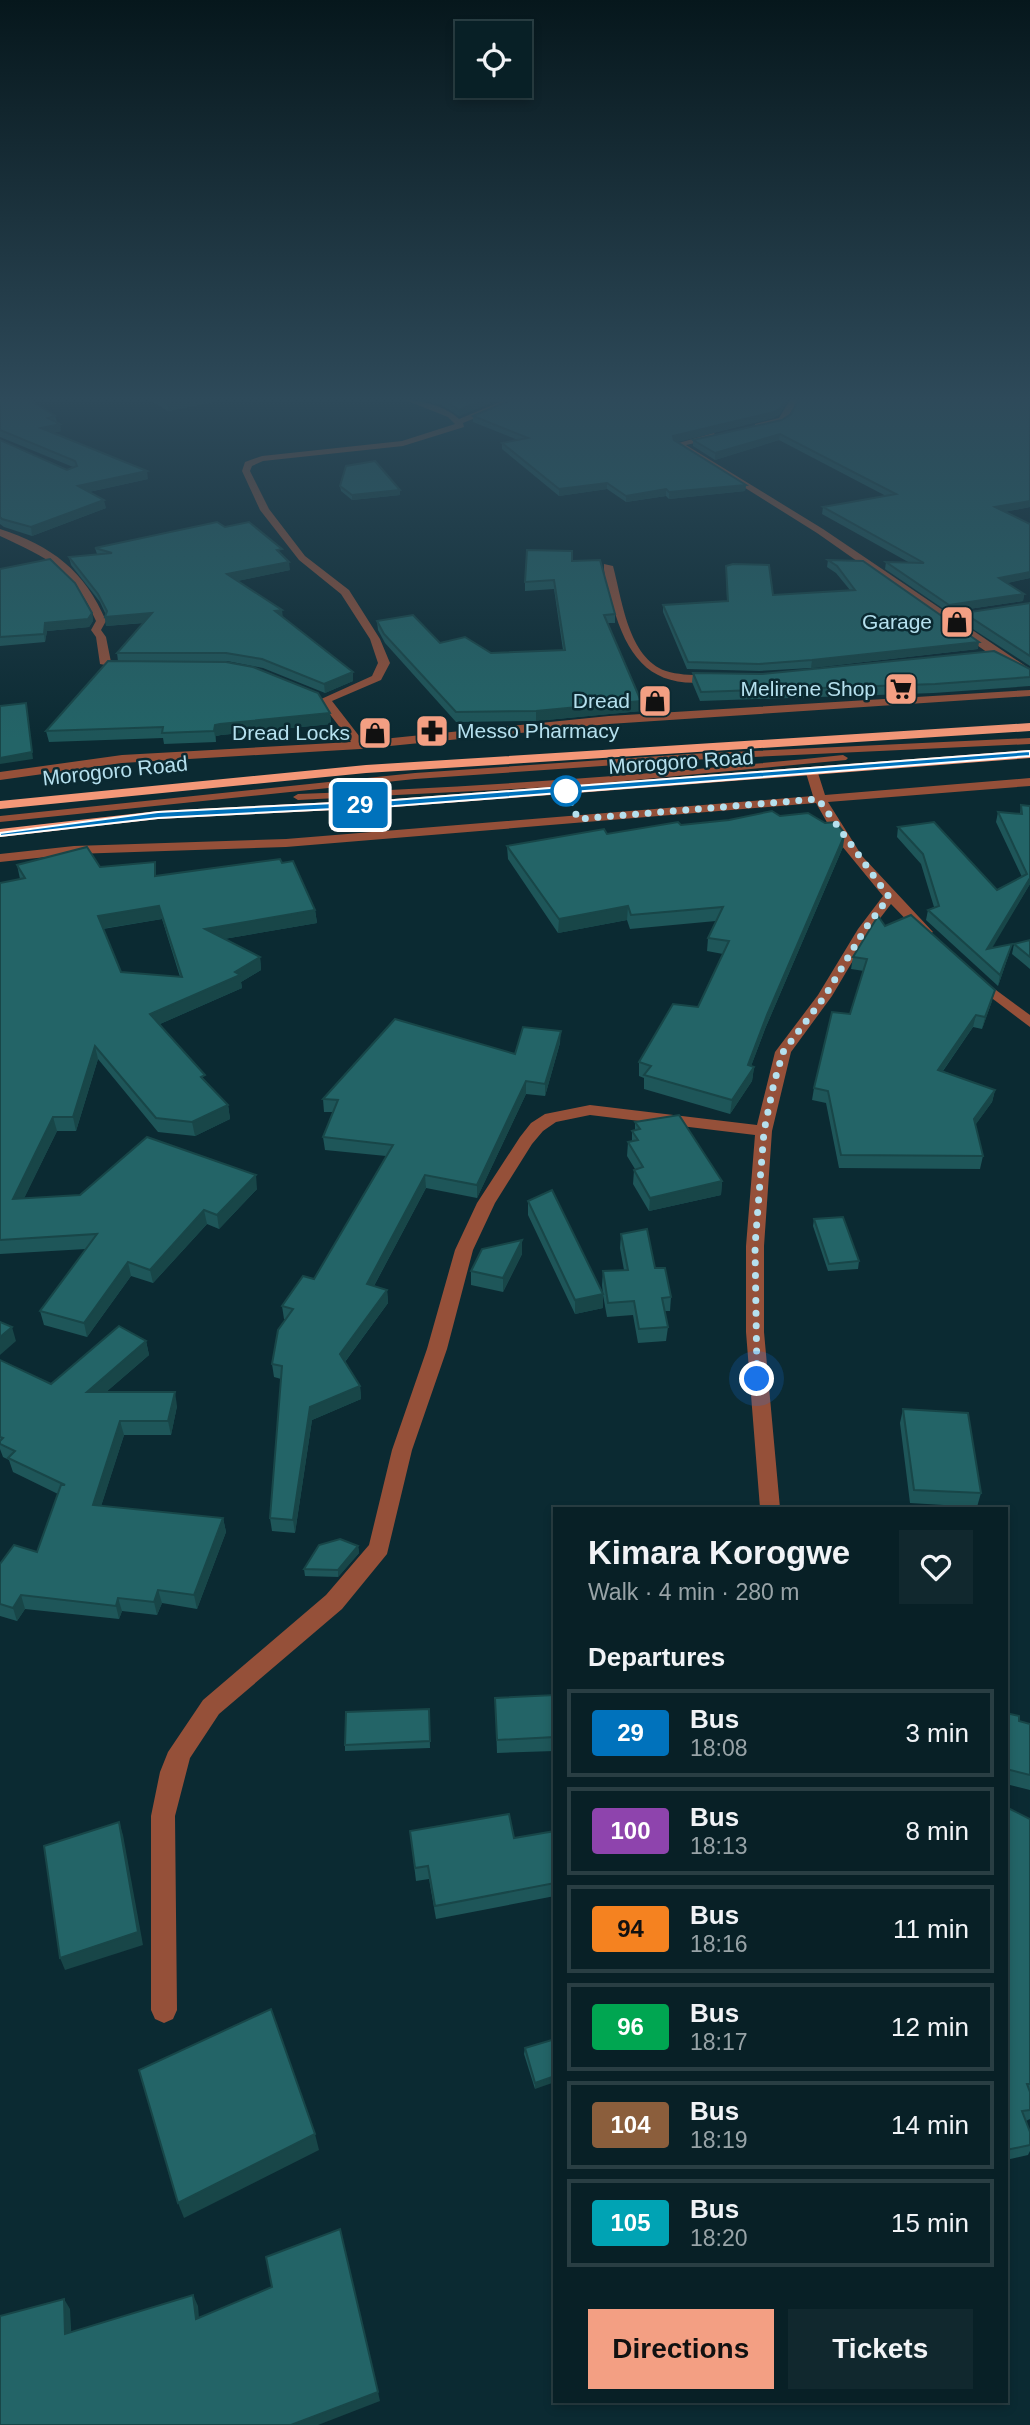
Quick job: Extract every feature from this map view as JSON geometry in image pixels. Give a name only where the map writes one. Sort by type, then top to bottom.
[{"type":"highway","name":"Morogoro Road","points":[[0,805],[366,769],[1030,727]]},
{"type":"highway","name":"Morogoro Road","points":[[0,833],[158,815],[394,803],[812,773],[1030,754]]},
{"type":"street","points":[[267,513],[302,558],[345,592],[375,639],[384,663],[377,678],[325,701]]},
{"type":"street","points":[[793,513],[953,617],[995,653],[1030,674]]},
{"type":"street","points":[[0,532],[33,545],[72,570],[92,597],[97,609],[101,621],[96,631],[101,636],[106,664],[119,668],[141,667]]},
{"type":"street","points":[[608,566],[627,632],[652,668],[687,678],[734,678]]},
{"type":"street","points":[[981,655],[995,653]]},
{"type":"street","points":[[0,776],[132,758],[359,745],[609,720],[1030,693]]},
{"type":"street","points":[[309,695],[325,701],[359,745]]},
{"type":"street","points":[[812,773],[818,799],[889,897],[937,942]]},
{"type":"street","points":[[0,858],[74,850],[286,843],[1030,782]]},
{"type":"street","points":[[770,1507],[755,1332],[755,1246],[764,1131],[783,1052],[825,996],[865,929],[889,897]]},
{"type":"street","points":[[966,969],[1030,1022]]},
{"type":"street","points":[[164,2010],[163,1816],[167,1789],[180,1752],[211,1707],[334,1602],[379,1548],[402,1450],[437,1349],[464,1250],[486,1203],[526,1141],[537,1127],[551,1118],[590,1110],[764,1131]]},
{"type":"lane","name":"Morogoro Road","points":[[0,818],[415,776],[689,757],[1030,741]]},
{"type":"lane","name":"Morogoro Road","points":[[169,801],[421,793],[703,774],[945,747]]},
{"type":"building","points":[[0,513],[68,513],[31,527],[0,517]]},
{"type":"building","points":[[834,513],[1008,513],[1030,524],[1030,572],[999,578],[1024,594],[949,605],[886,562],[924,563]]},
{"type":"building","points":[[217,522],[225,527],[249,522],[282,549],[277,550],[289,562],[227,574],[282,610],[275,611],[353,672],[324,684],[262,659],[226,653],[117,653],[152,613],[105,617],[107,611],[98,594],[69,557],[112,553],[95,548]]},
{"type":"building","points":[[527,550],[572,551],[572,561],[600,560],[615,614],[604,615],[641,701],[536,711],[456,712],[384,634],[377,621],[413,615],[440,643],[465,637],[491,653],[565,650],[554,580],[525,582]]},
{"type":"building","points":[[50,559],[75,583],[92,613],[88,619],[45,623],[44,634],[0,637],[0,569]]},
{"type":"building","points":[[828,560],[863,561],[979,642],[759,664],[688,662],[663,605],[728,601],[726,566],[733,564],[769,565],[773,595],[855,590],[837,566]]},
{"type":"building","points":[[1030,603],[1030,656],[964,613]]},
{"type":"building","points":[[994,651],[1030,669],[1030,677],[935,684],[701,692],[693,673],[762,674]]},
{"type":"building","points":[[108,661],[226,662],[253,667],[318,693],[330,713],[220,724],[215,725],[214,731],[162,733],[163,727],[46,731]]},
{"type":"building","points":[[26,703],[32,752],[0,758],[0,706]]},
{"type":"building","points":[[1021,805],[1030,806],[1030,878],[987,949],[1012,944],[1000,975],[928,910],[939,906],[923,854],[898,827],[934,822],[997,890],[1027,874],[998,812],[1022,814]]},
{"type":"building","points":[[772,811],[780,816],[808,813],[825,823],[836,822],[845,834],[767,1015],[748,1065],[754,1067],[732,1100],[644,1075],[651,1066],[639,1062],[673,1004],[698,1007],[729,941],[708,938],[723,907],[631,915],[628,906],[559,919],[507,846],[604,829],[607,834],[678,822],[681,825],[729,820]]},
{"type":"building","points":[[87,847],[100,867],[155,862],[155,876],[280,859],[282,863],[293,861],[315,910],[205,929],[260,957],[235,972],[240,975],[150,1014],[205,1075],[201,1077],[228,1105],[192,1122],[156,1118],[95,1046],[73,1117],[53,1117],[13,1199],[80,1195],[147,1137],[256,1175],[217,1215],[204,1210],[150,1270],[128,1262],[84,1323],[40,1311],[97,1234],[0,1240],[0,883],[25,878],[17,865]],"holes":[[[159,906],[182,977],[121,972],[98,916]]]},
{"type":"building","points":[[911,915],[995,990],[985,1017],[976,1015],[938,1070],[995,1090],[974,1119],[983,1156],[841,1155],[828,1091],[814,1088],[832,1012],[850,1014],[867,959],[853,957],[878,916],[885,926]]},
{"type":"building","points":[[1030,940],[1030,957],[1014,944]]},
{"type":"building","points":[[395,1019],[515,1054],[523,1027],[561,1031],[545,1084],[526,1081],[477,1185],[425,1175],[367,1284],[387,1290],[340,1354],[360,1386],[310,1407],[293,1520],[270,1518],[282,1366],[272,1364],[278,1330],[293,1309],[282,1306],[303,1276],[314,1279],[393,1145],[323,1137],[338,1100],[323,1099]]},
{"type":"building","points":[[679,1115],[722,1181],[650,1198],[634,1170],[643,1167],[628,1142],[638,1140],[632,1131],[640,1129],[635,1122]]},
{"type":"building","points":[[552,1190],[603,1294],[575,1300],[528,1201]]},
{"type":"building","points":[[843,1217],[859,1261],[829,1264],[814,1219]]},
{"type":"building","points":[[647,1229],[655,1268],[665,1268],[671,1297],[662,1298],[668,1327],[639,1329],[634,1301],[608,1303],[603,1271],[628,1270],[621,1234]]},
{"type":"building","points":[[522,1240],[503,1278],[471,1271],[482,1249]]},
{"type":"building","points":[[0,1322],[12,1327],[0,1337]]},
{"type":"building","points":[[119,1326],[146,1341],[87,1392],[175,1392],[168,1421],[120,1421],[93,1505],[223,1518],[194,1595],[158,1590],[154,1602],[118,1598],[116,1606],[21,1595],[13,1608],[0,1604],[0,1564],[14,1545],[37,1552],[61,1485],[65,1485],[8,1458],[15,1451],[0,1444],[3,1438],[0,1437],[0,1360],[51,1384]]},
{"type":"building","points":[[903,1409],[968,1413],[981,1493],[914,1490]]},
{"type":"building","points":[[340,1539],[358,1546],[338,1570],[304,1569],[319,1545]]},
{"type":"building","points":[[553,1695],[553,1737],[497,1740],[495,1698]]},
{"type":"building","points":[[429,1709],[430,1741],[345,1745],[346,1712]]},
{"type":"building","points":[[1008,1713],[1019,1716],[1019,1721],[1030,1724],[1030,1775],[1008,1770]]},
{"type":"building","points":[[1008,1808],[1030,1819],[1030,2084],[1027,2084],[1030,2110],[1022,2111],[1030,2132],[1030,2145],[1008,2150]]},
{"type":"building","points":[[509,1814],[514,1838],[553,1831],[553,1883],[435,1906],[428,1866],[415,1868],[410,1831]]},
{"type":"building","points":[[119,1822],[138,1932],[60,1958],[44,1846]]},
{"type":"building","points":[[271,2009],[315,2134],[178,2203],[139,2070]]},
{"type":"building","points":[[553,2040],[553,2077],[535,2083],[525,2048]]},
{"type":"building","points":[[340,2229],[378,2392],[291,2425],[0,2425],[0,2316],[64,2299],[65,2334],[193,2295],[196,2319],[272,2287],[266,2257]]},
{"type":"bus line","name":"29","points":[[0,833],[158,815],[394,803],[1030,754]]},
{"type":"place","name":"Garage","points":[[957,622]]},
{"type":"place","name":"Melirene Shop","points":[[901,689]]},
{"type":"place","name":"Dread","points":[[655,701]]},
{"type":"place","name":"Messo Pharmacy","points":[[432,731]]},
{"type":"place","name":"Dread Locks","points":[[375,733]]},
{"type":"route","points":[[566,791],[578,819],[818,799],[889,897],[865,929],[825,996],[783,1052],[774,1083],[764,1131],[755,1246],[757,1379]]}]
